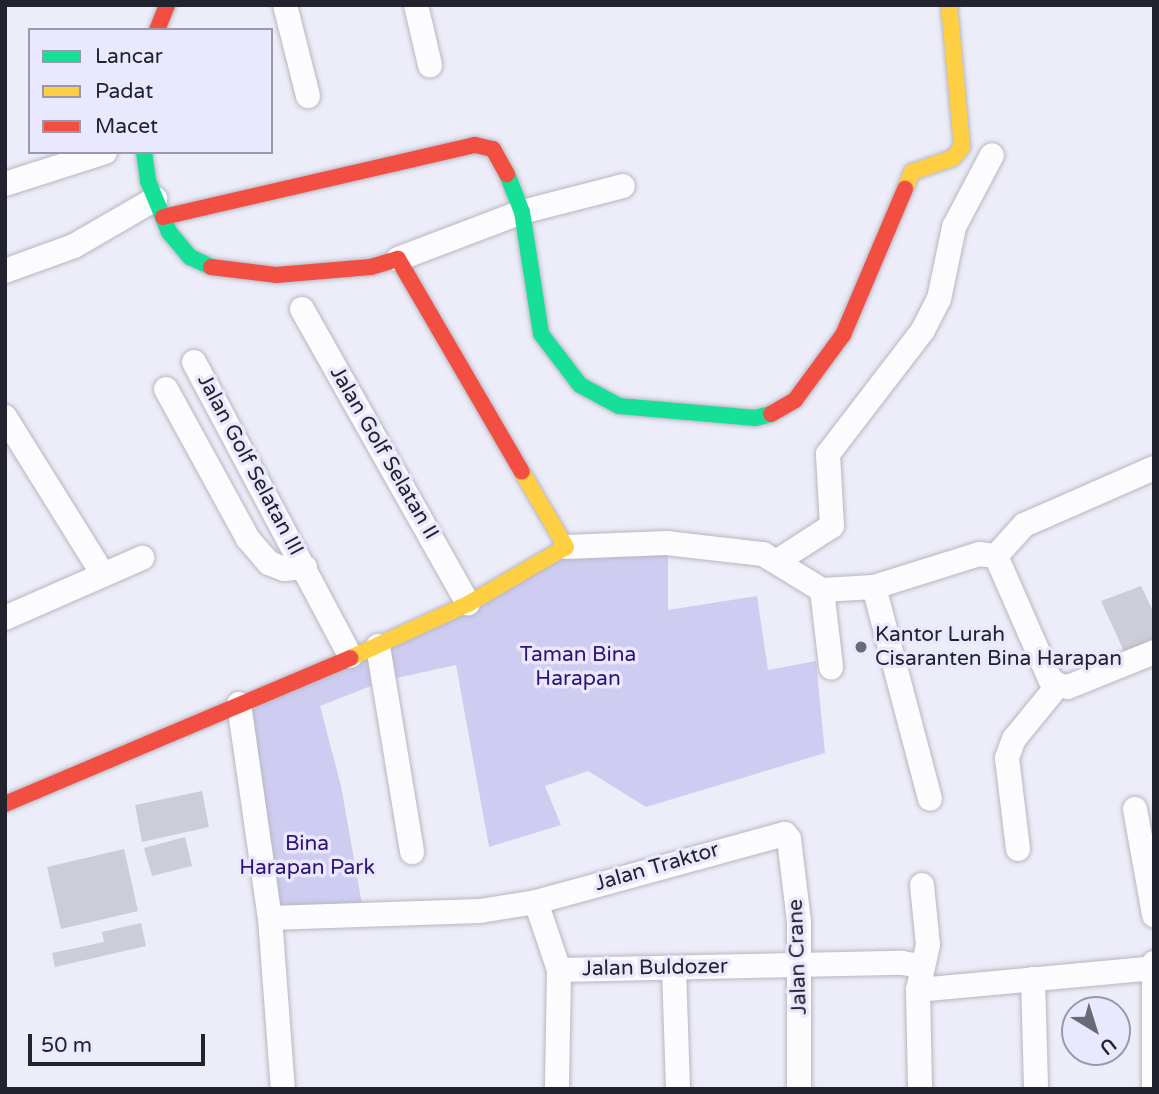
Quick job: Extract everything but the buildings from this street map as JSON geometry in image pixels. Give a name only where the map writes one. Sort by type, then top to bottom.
[{"type":"street","points":[[158,28],[167,5]]},
{"type":"street","points":[[285,5],[307,96]]},
{"type":"street","points":[[416,5],[430,65]]},
{"type":"street","points":[[5,271],[74,246],[159,208],[475,145],[493,149],[503,163],[522,212],[541,334],[580,385],[619,406],[755,418],[778,413],[795,400],[843,335],[912,172],[953,158],[962,147],[949,5]]},
{"type":"street","points":[[5,184],[99,154]]},
{"type":"street","points":[[145,154],[159,208],[190,257],[220,271],[276,275],[371,267],[522,212],[623,186]]},
{"type":"street","points":[[779,560],[832,526],[828,454],[923,330],[939,299],[954,227],[992,155]]},
{"type":"street","points":[[398,259],[566,547]]},
{"type":"street","name":"Jalan Golf Selatan II","points":[[302,309],[467,600]]},
{"type":"street","name":"Jalan Golf Selatan III","points":[[194,362],[351,656]]},
{"type":"street","name":"Jalan Golf Selatan III","points":[[166,389],[248,539],[269,563],[284,569],[305,567]]},
{"type":"street","points":[[5,417],[102,573]]},
{"type":"street","points":[[214,478],[248,459]]},
{"type":"street","points":[[996,556],[1024,525],[1154,468]]},
{"type":"street","points":[[5,804],[378,646],[566,547],[666,543],[764,554],[779,560],[822,590],[874,587],[979,555],[996,556]]},
{"type":"street","points":[[996,556],[1050,678],[1058,685],[1068,687],[1154,652]]},
{"type":"street","points":[[5,618],[102,573],[142,558]]},
{"type":"street","points":[[874,587],[930,799]]},
{"type":"street","points":[[822,590],[831,667]]},
{"type":"street","points":[[378,646],[412,852]]},
{"type":"street","points":[[1018,849],[1007,758],[1014,739],[1058,685]]},
{"type":"street","points":[[239,704],[270,918],[283,1089]]},
{"type":"street","points":[[1135,809],[1154,915]]},
{"type":"street","name":"Jalan Traktor","points":[[537,902],[778,833]]},
{"type":"street","name":"Jalan Crane","points":[[778,833],[789,839],[801,964],[799,1089]]},
{"type":"street","points":[[920,1089],[918,990],[928,945],[922,885]]},
{"type":"street","points":[[270,918],[480,911],[537,902]]},
{"type":"street","name":"Jalan Buldozer","points":[[537,902],[559,970],[801,964],[922,966]]},
{"type":"street","points":[[1154,963],[1154,1089]]},
{"type":"street","points":[[674,968],[678,1089]]},
{"type":"street","points":[[918,990],[1153,968]]},
{"type":"street","points":[[557,1089],[559,970]]},
{"type":"street","points":[[1033,979],[1036,1089]]},
{"type":"green space","name":"Taman Bina Harapan","points":[[580,548],[668,551],[668,610],[757,596],[768,670],[816,661],[825,753],[646,807],[588,771],[545,786],[561,825],[489,847],[456,665],[383,681],[375,654]]},
{"type":"green space","name":"Bina Harapan Park","points":[[368,657],[371,686],[320,706],[341,786],[362,904],[267,908],[245,704]]},
{"type":"traffic: fast","points":[[144,154],[148,181],[169,232],[190,257],[211,267]]},
{"type":"traffic: fast","points":[[507,174],[522,212],[541,334],[580,385],[619,406],[755,418],[771,414]]},
{"type":"traffic: slow","points":[[905,189],[912,172],[953,158],[962,147],[949,5]]},
{"type":"traffic: slow","points":[[350,658],[468,604],[566,547],[522,472]]},
{"type":"traffic: jam","points":[[158,28],[167,5]]},
{"type":"traffic: jam","points":[[163,217],[475,145],[493,149],[507,174]]},
{"type":"traffic: jam","points":[[771,414],[795,400],[843,335],[905,189]]},
{"type":"traffic: jam","points":[[211,267],[276,275],[371,267],[398,259],[522,472]]},
{"type":"traffic: jam","points":[[5,804],[350,658]]},
{"type":"place","name":"Kantor Lurah Cisaranten Bina Harapan","points":[[861,647]]}]
